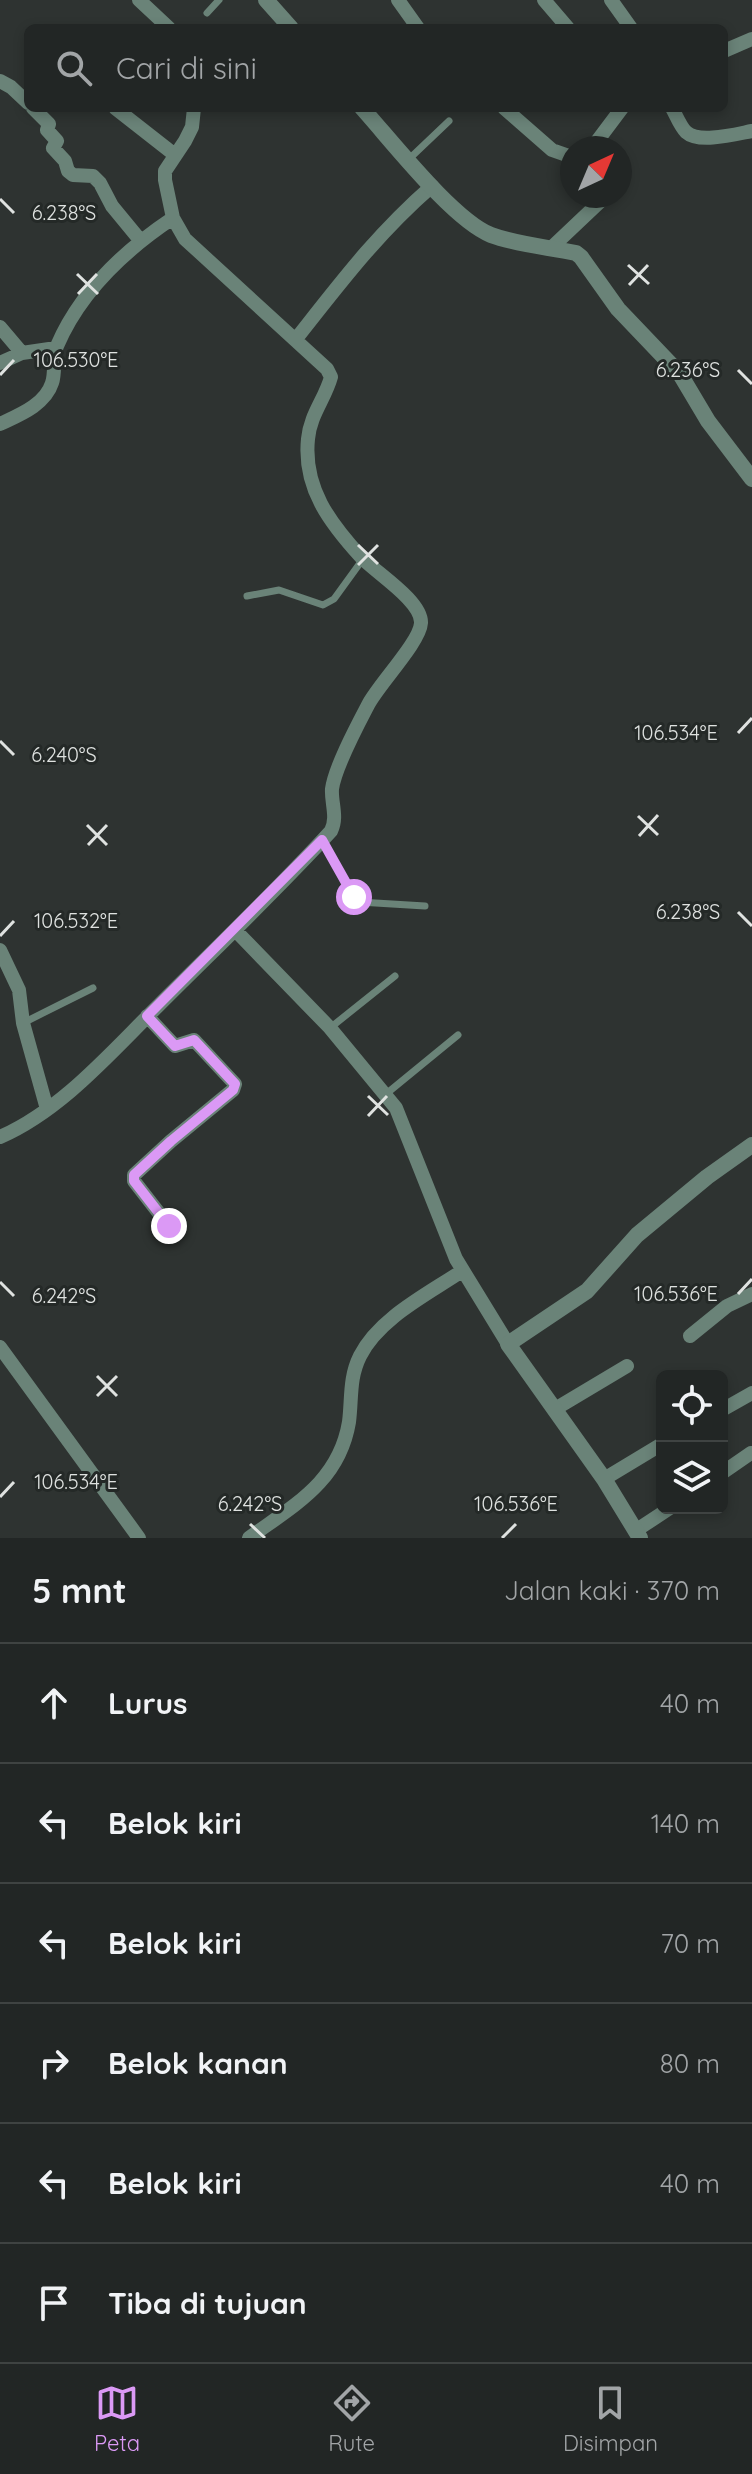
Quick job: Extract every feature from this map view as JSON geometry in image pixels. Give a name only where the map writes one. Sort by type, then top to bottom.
[{"type":"street","points":[[139,0],[165,24]]},
{"type":"street","points":[[266,0],[287,24]]},
{"type":"street","points":[[398,0],[415,24]]},
{"type":"street","points":[[544,0],[565,24]]},
{"type":"street","points":[[611,0],[628,24]]},
{"type":"street","points":[[728,49],[752,39]]},
{"type":"street","points":[[0,81],[24,99]]},
{"type":"street","points":[[37,112],[49,124],[47,130],[57,141],[53,148],[65,161],[68,171],[73,175],[93,176],[112,206],[140,240]]},
{"type":"street","points":[[120,112],[175,155]]},
{"type":"street","points":[[0,1137],[31,1122],[47,1109],[235,930],[322,840],[335,823],[332,789],[343,755],[368,703],[414,638],[421,623],[416,606],[363,559],[322,506],[310,482],[307,441],[311,419],[331,377],[327,369],[185,239],[173,218],[165,171],[192,127],[194,112]]},
{"type":"street","points":[[366,112],[432,186],[479,229],[492,235],[576,253],[581,257],[618,309],[680,374],[708,421],[752,479]]},
{"type":"street","points":[[509,112],[552,150],[560,153]]},
{"type":"street","points":[[601,136],[619,112]]},
{"type":"street","points":[[674,112],[686,131],[695,137],[722,137],[752,131]]},
{"type":"street","points":[[296,339],[370,245],[432,186]]},
{"type":"street","points":[[550,249],[593,208]]},
{"type":"street","points":[[0,424],[29,409],[43,397],[52,383],[56,348],[92,288],[140,240],[173,218]]},
{"type":"street","points":[[0,327],[22,353]]},
{"type":"street","points":[[0,363],[22,353],[56,348]]},
{"type":"street","points":[[235,930],[330,1028],[386,1094],[405,1126],[419,1169],[462,1271],[508,1344],[604,1479],[638,1535],[663,1514]]},
{"type":"street","points":[[0,950],[19,990],[23,1023],[47,1109]]},
{"type":"street","points":[[147,1016],[175,1046],[194,1040],[235,1084],[233,1090],[134,1175],[134,1181],[169,1226]]},
{"type":"street","points":[[508,1344],[587,1291],[637,1235],[707,1177],[752,1145]]},
{"type":"street","points":[[249,1538],[315,1490],[330,1472],[345,1444],[351,1381],[360,1356],[376,1334],[462,1271]]},
{"type":"street","points":[[690,1336],[727,1306],[752,1294]]},
{"type":"street","points":[[0,1347],[7,1367],[139,1538]]},
{"type":"street","points":[[555,1409],[627,1366]]},
{"type":"street","points":[[728,1407],[752,1393]]},
{"type":"street","points":[[604,1479],[656,1448]]},
{"type":"street","points":[[728,1469],[751,1453]]},
{"type":"lane","points":[[207,13],[219,0]]},
{"type":"lane","points":[[408,160],[449,121]]},
{"type":"lane","points":[[247,596],[279,590],[323,605],[334,599],[363,559]]},
{"type":"lane","points":[[322,840],[359,902],[425,906]]},
{"type":"lane","points":[[330,1028],[395,976]]},
{"type":"lane","points":[[23,1023],[93,988]]},
{"type":"lane","points":[[386,1094],[458,1035]]},
{"type":"route","points":[[169,1226],[134,1181],[134,1175],[233,1090],[235,1084],[194,1040],[175,1046],[147,1016],[322,840],[354,897]]}]
